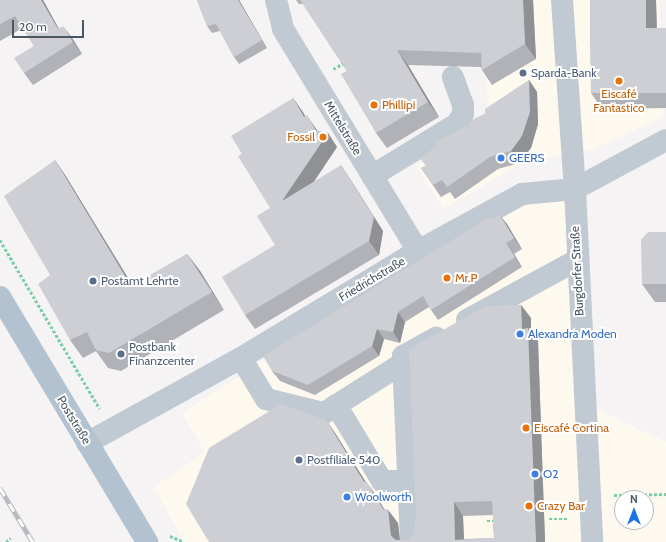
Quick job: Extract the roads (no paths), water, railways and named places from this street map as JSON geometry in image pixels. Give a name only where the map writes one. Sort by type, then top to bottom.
[{"type":"main road","name":"Poststraße","points":[[0,297],[88,443],[156,538]]},
{"type":"street","name":"Mittelstraße","points":[[276,0],[283,29],[418,251]]},
{"type":"street","name":"Burgdorfer Straße","points":[[562,0],[575,189],[577,260],[592,542]]},
{"type":"street","points":[[372,176],[457,124],[463,114],[463,105],[453,77]]},
{"type":"street","name":"Friedrichstraße","points":[[88,443],[241,358],[418,251],[522,194],[575,189],[666,140]]},
{"type":"street","points":[[411,542],[403,356],[577,260]]},
{"type":"street","points":[[241,358],[266,399],[324,413],[403,363]]},
{"type":"street","points":[[336,405],[382,481],[408,481]]},
{"type":"railway","points":[[0,488],[33,542]]},
{"type":"place","name":"Sparda-Bank","points":[[523,73]]},
{"type":"place","name":"Eiscafé Fantastico","points":[[619,81]]},
{"type":"place","name":"Phillipi","points":[[374,105]]},
{"type":"place","name":"Fossil","points":[[323,137]]},
{"type":"place","name":"GEERS","points":[[501,158]]},
{"type":"place","name":"Mr.P","points":[[447,278]]},
{"type":"place","name":"Postamt Lehrte","points":[[93,281]]},
{"type":"place","name":"Alexandra Moden","points":[[520,334]]},
{"type":"place","name":"Postbank Finanzcenter","points":[[121,354]]},
{"type":"place","name":"Eiscafé Cortina","points":[[526,428]]},
{"type":"place","name":"Postfiliale 540","points":[[299,460]]},
{"type":"place","name":"O2","points":[[535,474]]},
{"type":"place","name":"Woolworth","points":[[347,497]]},
{"type":"place","name":"Crazy Bar","points":[[529,506]]}]
